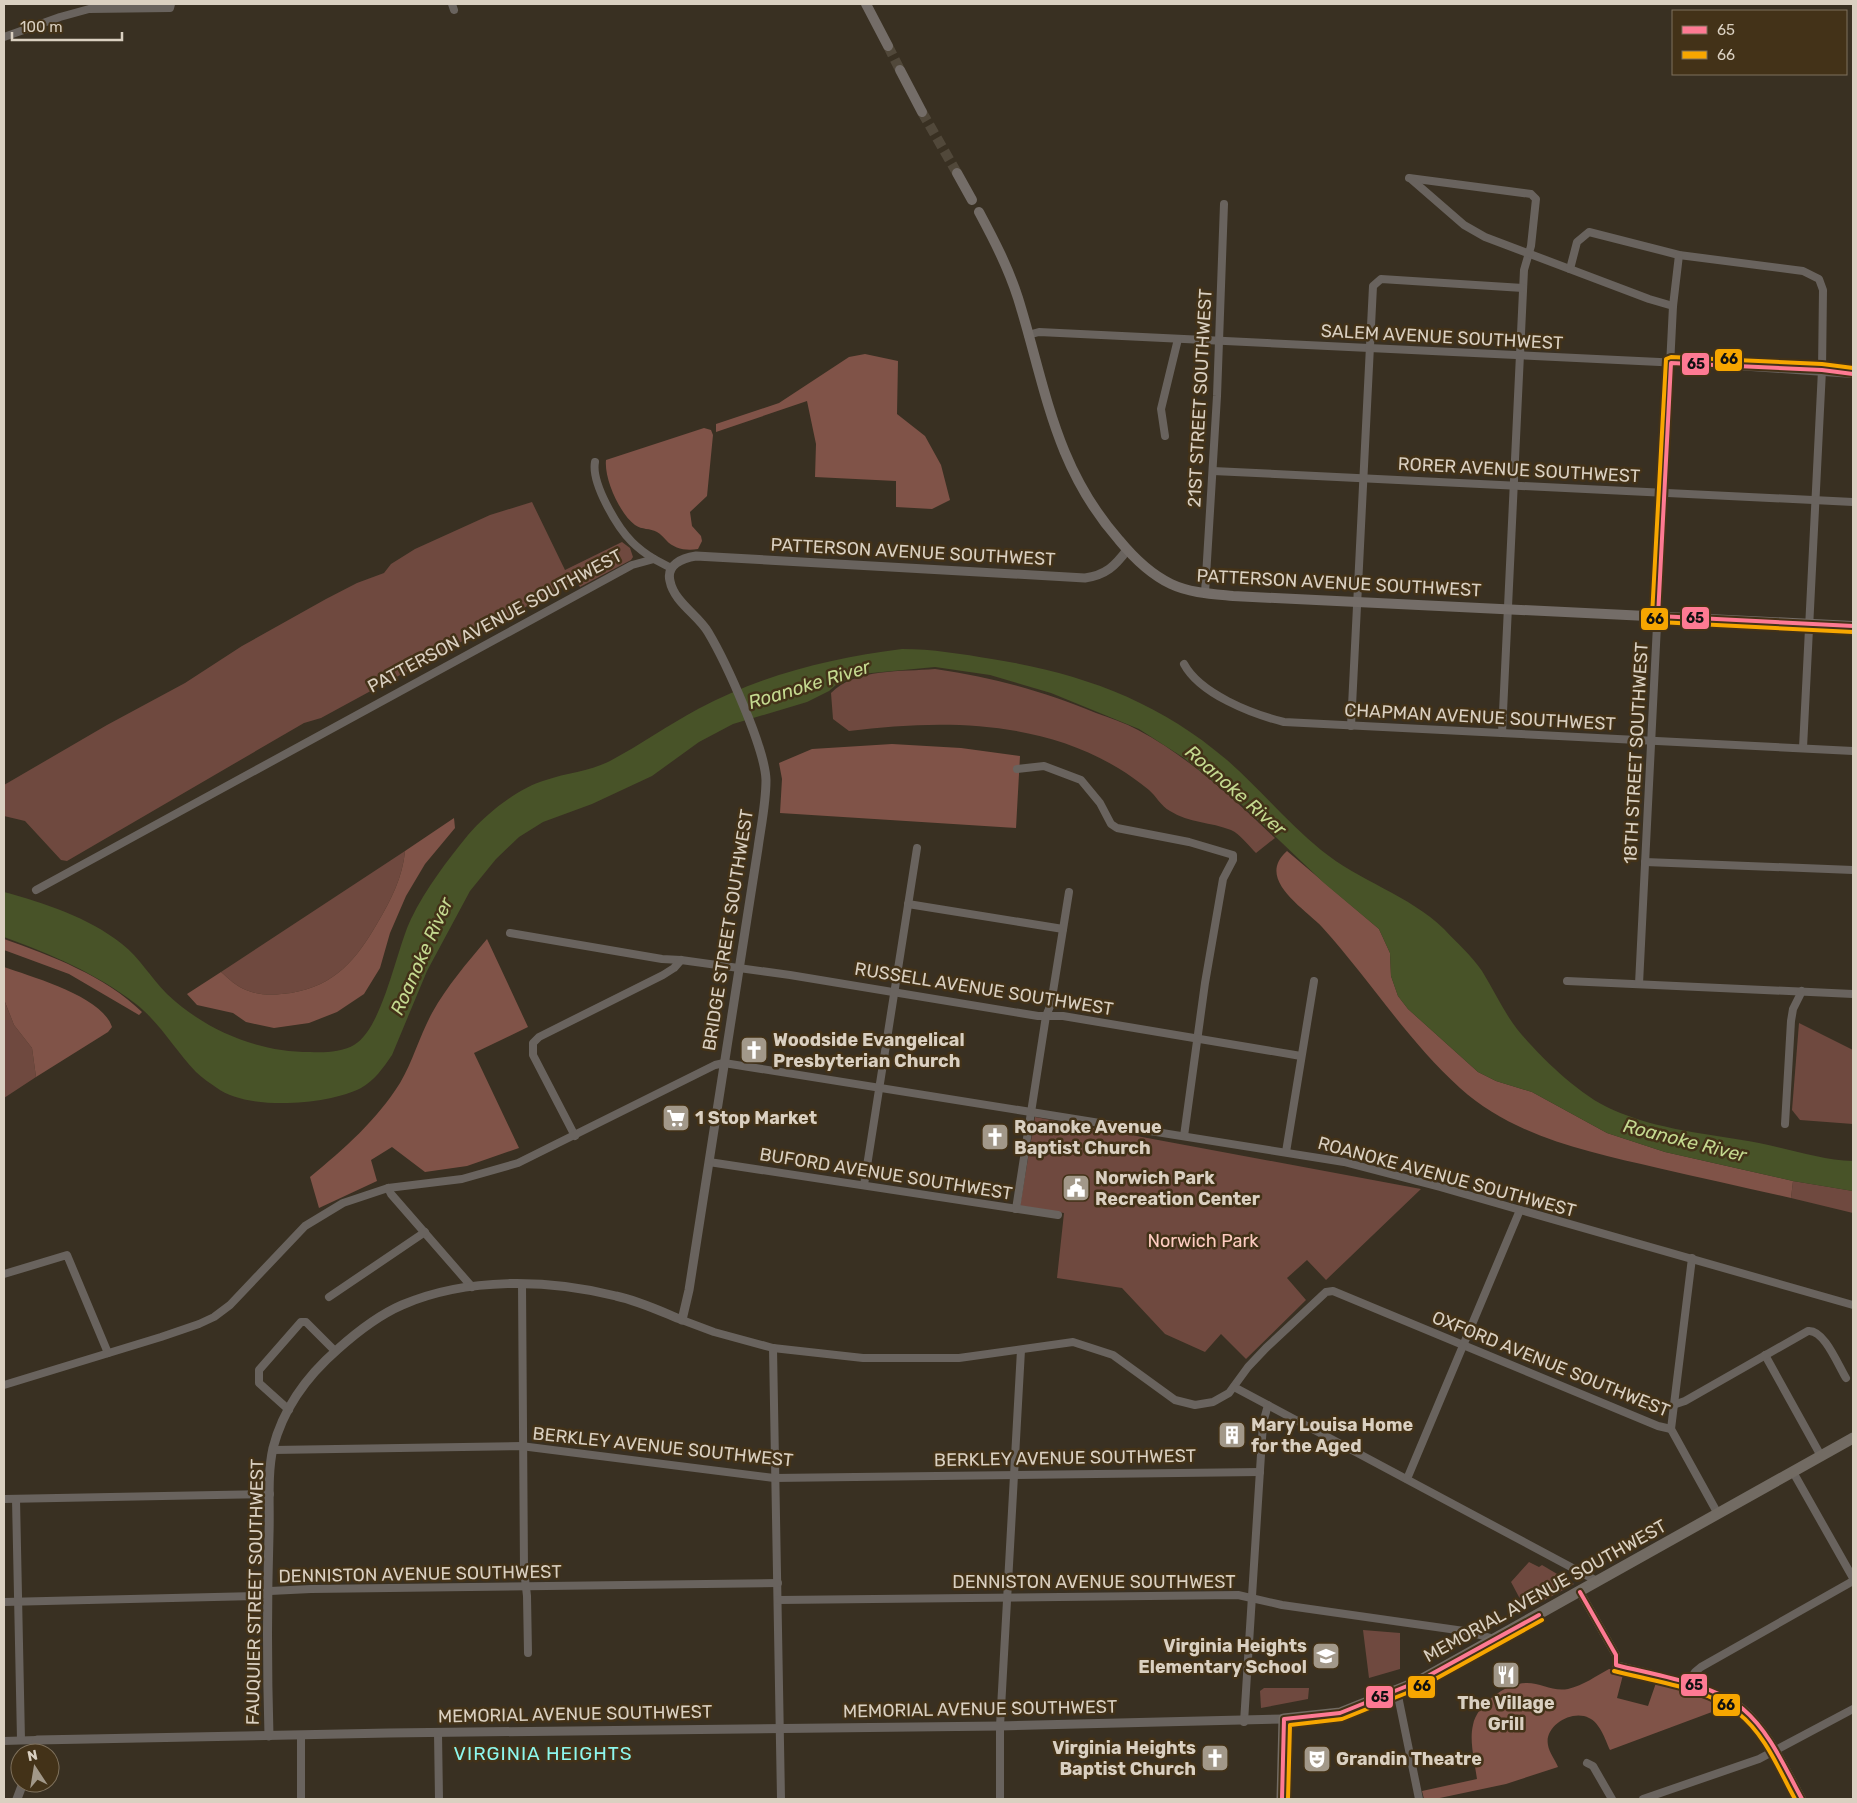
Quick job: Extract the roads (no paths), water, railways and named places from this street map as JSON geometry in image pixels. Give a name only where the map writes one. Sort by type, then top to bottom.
[{"type":"main road","points":[[866,4],[888,46]]},
{"type":"main road","points":[[900,70],[922,112]]},
{"type":"main road","points":[[957,173],[972,200]]},
{"type":"main road","points":[[979,212],[1007,266],[1051,415],[1067,461],[1094,508],[1127,550]]},
{"type":"main road","name":"PATTERSON AVENUE SOUTHWEST","points":[[1127,550],[1168,586],[1206,594],[1853,626]]},
{"type":"main road","name":"MEMORIAL AVENUE SOUTHWEST","points":[[1284,1719],[1340,1713],[1417,1682],[1853,1438]]},
{"type":"main road","points":[[1282,1799],[1284,1719]]},
{"type":"street","points":[[4,37],[89,9],[171,6]]},
{"type":"street","points":[[1502,733],[1523,288],[1528,253],[1531,246],[1536,199],[1531,194],[1409,178],[1475,232],[1528,253],[1570,269],[1674,306]]},
{"type":"street","name":"21ST STREET SOUTHWEST","points":[[1206,594],[1224,204]]},
{"type":"street","points":[[1570,269],[1577,242],[1589,232],[1679,255],[1803,270],[1819,279],[1823,290],[1822,370],[1803,748]]},
{"type":"street","name":"18TH STREET SOUTHWEST","points":[[1639,984],[1674,306],[1679,255]]},
{"type":"street","points":[[1351,726],[1373,286],[1381,279],[1523,288]]},
{"type":"street","name":"SALEM AVENUE SOUTHWEST","points":[[1028,335],[1039,332],[1822,370],[1853,374]]},
{"type":"street","points":[[1165,436],[1161,409],[1178,339]]},
{"type":"street","points":[[595,462],[595,474],[614,518],[632,542],[654,559],[671,568]]},
{"type":"street","name":"RORER AVENUE SOUTHWEST","points":[[1213,471],[1853,502]]},
{"type":"street","name":"PATTERSON AVENUE SOUTHWEST","points":[[671,568],[681,560],[696,556],[1085,578],[1099,576],[1112,569],[1127,550]]},
{"type":"street","name":"PATTERSON AVENUE SOUTHWEST","points":[[36,890],[569,598],[632,565],[654,559]]},
{"type":"street","name":"BRIDGE STREET SOUTHWEST","points":[[671,568],[669,578],[673,589],[706,628],[731,677],[763,758],[765,795],[689,1290],[682,1320]]},
{"type":"street","name":"CHAPMAN AVENUE SOUTHWEST","points":[[1184,664],[1201,685],[1257,714],[1284,722],[1853,751]]},
{"type":"street","points":[[1017,769],[1044,766],[1081,780],[1100,803],[1111,824],[1117,828],[1189,842],[1233,855],[1233,860],[1223,879],[1197,1039],[1184,1136]]},
{"type":"street","points":[[864,1186],[917,848]]},
{"type":"street","points":[[1645,862],[1853,870]]},
{"type":"street","points":[[1016,1209],[1046,1016],[1051,1004],[1069,892]]},
{"type":"street","points":[[908,904],[1063,929]]},
{"type":"street","name":"RUSSELL AVENUE SOUTHWEST","points":[[510,933],[662,960],[681,960],[739,968],[1046,1016],[1063,1016],[1301,1056]]},
{"type":"street","points":[[575,1136],[533,1055],[533,1043],[536,1039],[663,975],[678,966],[681,960]]},
{"type":"street","points":[[1567,981],[1853,994]]},
{"type":"street","points":[[1286,1152],[1314,982]]},
{"type":"street","points":[[1785,1124],[1791,1021],[1793,1009],[1802,991]]},
{"type":"street","name":"ROANOKE AVENUE SOUTHWEST","points":[[4,1384],[108,1354],[199,1324],[214,1317],[230,1305],[292,1239],[314,1219],[343,1203],[388,1188],[483,1175],[518,1163],[715,1065],[724,1064],[1286,1152],[1362,1166],[1853,1305]]},
{"type":"street","name":"BUFORD AVENUE SOUTHWEST","points":[[709,1162],[1058,1216]]},
{"type":"street","points":[[388,1188],[391,1194],[472,1287]]},
{"type":"street","points":[[1406,1479],[1520,1210]]},
{"type":"street","points":[[329,1297],[426,1232]]},
{"type":"street","points":[[4,1274],[67,1255],[108,1354]]},
{"type":"street","points":[[1671,1429],[1672,1405],[1692,1258]]},
{"type":"street","points":[[522,1284],[524,1570],[528,1653]]},
{"type":"street","name":"FAUQUIER STREET SOUTHWEST","points":[[269,1736],[268,1592],[273,1450],[289,1410],[308,1379],[335,1351],[362,1329],[400,1306],[432,1294],[472,1287],[522,1284],[573,1287],[617,1296],[682,1320]]},
{"type":"street","name":"OXFORD AVENUE SOUTHWEST","points":[[1234,1387],[1248,1367],[1266,1348],[1330,1291],[1658,1426],[1671,1429],[1718,1514]]},
{"type":"street","points":[[682,1320],[714,1332],[773,1348],[863,1358],[937,1359],[1021,1350],[1062,1342],[1084,1344],[1119,1359],[1175,1400],[1186,1404],[1203,1405],[1212,1402],[1229,1393],[1234,1387],[1597,1581]]},
{"type":"street","points":[[289,1410],[259,1384],[259,1370],[301,1322],[306,1322],[335,1351]]},
{"type":"street","points":[[1672,1405],[1685,1401],[1813,1330],[1821,1334],[1846,1378]]},
{"type":"street","points":[[773,1348],[777,1478],[781,1799]]},
{"type":"street","points":[[1000,1799],[1000,1726],[1021,1350]]},
{"type":"street","points":[[1765,1355],[1821,1456]]},
{"type":"street","points":[[1244,1722],[1263,1423],[1268,1406]]},
{"type":"street","name":"BERKLEY AVENUE SOUTHWEST","points":[[273,1450],[524,1447],[777,1478],[1260,1472]]},
{"type":"street","points":[[1687,1685],[1695,1672],[1701,1667],[1853,1580],[1793,1472]]},
{"type":"street","points":[[4,1500],[270,1494]]},
{"type":"street","points":[[16,1499],[21,1740]]},
{"type":"street","name":"DENNISTON AVENUE SOUTHWEST","points":[[4,1602],[258,1596],[268,1592],[311,1589],[778,1584]]},
{"type":"street","points":[[1580,1592],[1616,1655],[1616,1665],[1714,1693],[1738,1705],[1756,1721],[1802,1799]]},
{"type":"street","name":"DENNISTON AVENUE SOUTHWEST","points":[[778,1600],[1238,1595],[1282,1606],[1464,1631],[1496,1639]]},
{"type":"street","points":[[1397,1690],[1419,1799]]},
{"type":"street","points":[[1643,1799],[1759,1759],[1853,1709]]},
{"type":"street","name":"MEMORIAL AVENUE SOUTHWEST","points":[[36,1740],[1244,1722],[1284,1719]]},
{"type":"street","points":[[438,1733],[439,1799]]},
{"type":"street","points":[[301,1735],[301,1799]]},
{"type":"street","points":[[4,1741],[36,1740],[35,1743]]},
{"type":"street","points":[[1587,1763],[1593,1766],[1612,1799]]},
{"type":"water","name":"Roanoke River","points":[[902,649],[970,655],[1056,672],[1087,681],[1145,705],[1200,739],[1227,760],[1321,850],[1351,871],[1400,897],[1444,929],[1478,965],[1507,1015],[1526,1040],[1560,1074],[1599,1103],[1629,1116],[1665,1127],[1759,1143],[1830,1159],[1853,1161],[1853,1191],[1793,1181],[1665,1152],[1607,1133],[1532,1092],[1496,1081],[1478,1072],[1408,1009],[1398,996],[1391,976],[1390,953],[1379,929],[1324,883],[1239,802],[1184,758],[1139,729],[1051,693],[990,675],[935,667],[861,674],[836,685],[829,691],[807,702],[733,724],[699,742],[652,776],[592,804],[543,822],[519,837],[496,859],[470,891],[427,971],[392,1055],[370,1082],[347,1094],[309,1102],[288,1103],[267,1103],[231,1095],[217,1088],[198,1074],[145,1011],[121,993],[72,965],[4,937],[4,892],[65,912],[109,934],[128,949],[167,994],[182,1007],[215,1028],[251,1043],[271,1048],[321,1052],[344,1049],[354,1045],[364,1036],[373,1022],[388,987],[405,933],[430,886],[468,835],[484,818],[504,802],[535,784],[610,761],[698,709],[772,677],[849,657]]},
{"type":"tunnel","points":[[888,46],[900,70]]},
{"type":"tunnel","points":[[922,112],[957,173]]},
{"type":"place","name":"Woodside Evangelical Presbyterian Church","points":[[754,1050]]},
{"type":"place","name":"1 Stop Market","points":[[676,1118]]},
{"type":"place","name":"Roanoke Avenue Baptist Church","points":[[995,1137]]},
{"type":"place","name":"Norwich Park Recreation Center","points":[[1076,1188]]},
{"type":"place","name":"Mary Louisa Home for the Aged","points":[[1232,1435]]},
{"type":"place","name":"Virginia Heights Elementary School","points":[[1326,1656]]},
{"type":"place","name":"The Village Grill","points":[[1506,1675]]},
{"type":"place","name":"Virginia Heights Baptist Church","points":[[1215,1758]]},
{"type":"place","name":"Grandin Theatre","points":[[1317,1759]]},
{"type":"district","name":"VIRGINIA HEIGHTS","points":[[543,1753]]},
{"type":"park label","name":"Norwich Park","points":[[1203,1241]]}]
